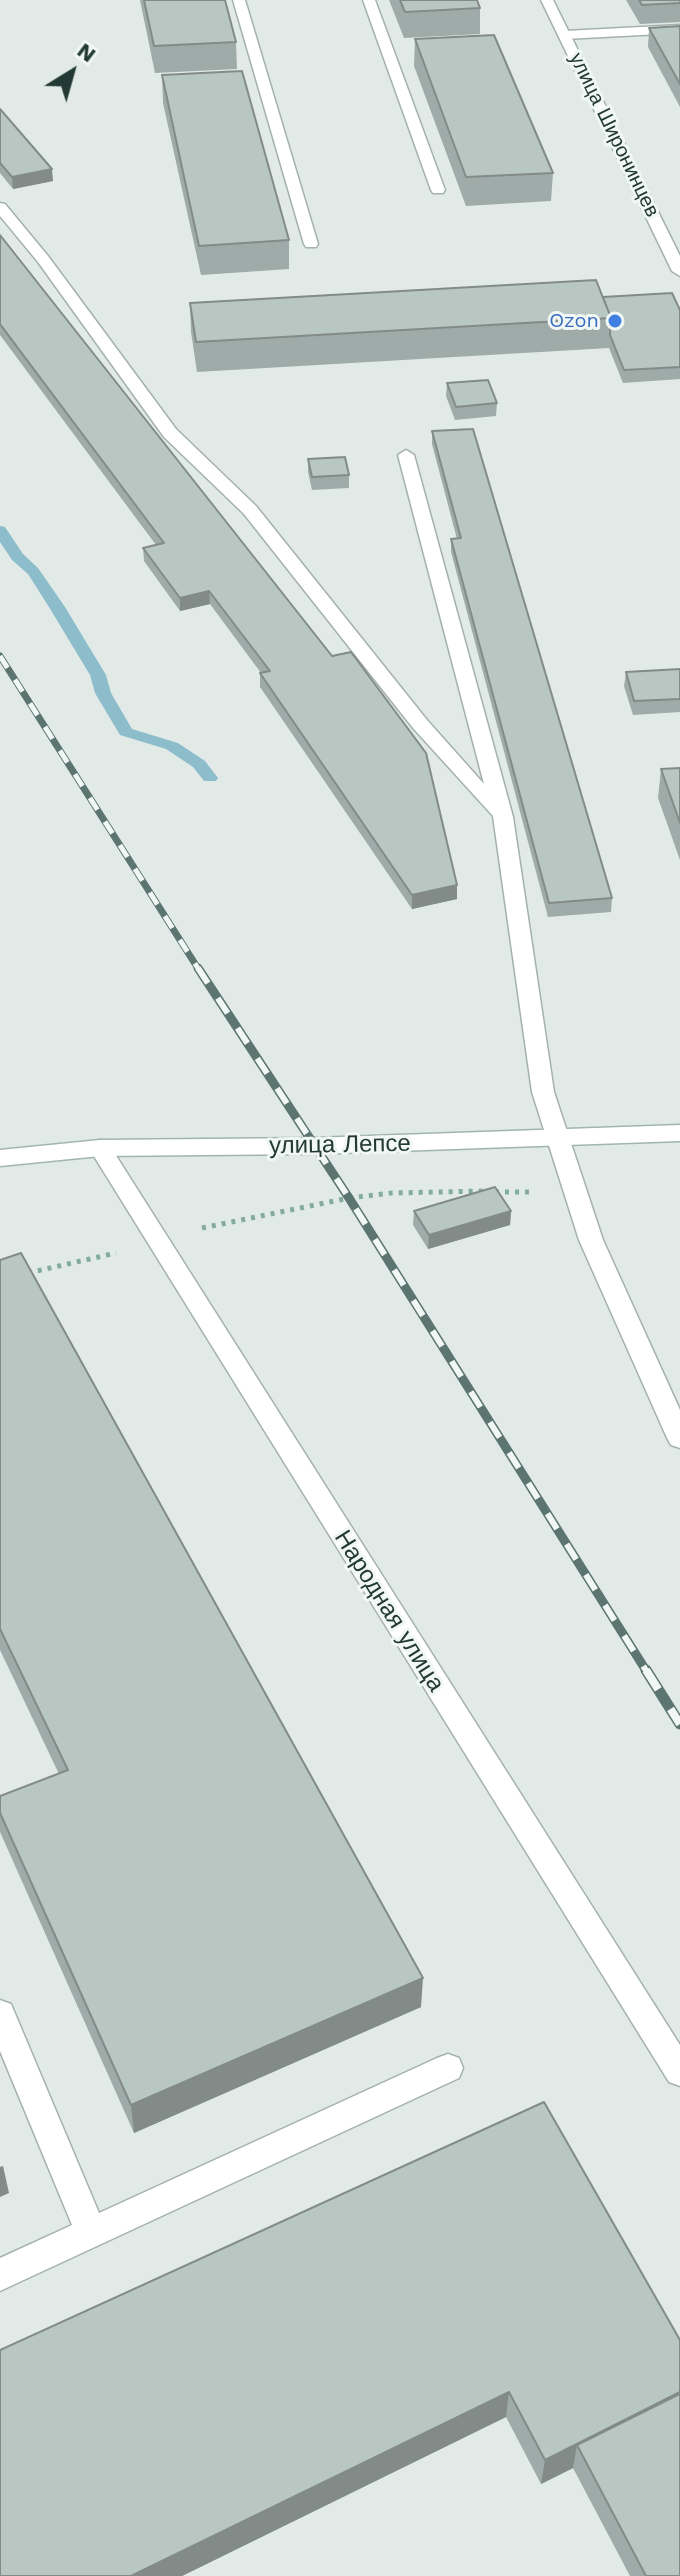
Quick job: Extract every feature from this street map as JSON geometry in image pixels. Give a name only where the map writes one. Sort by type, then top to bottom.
[{"type":"street","points":[[239,0],[311,244]]},
{"type":"street","points":[[369,0],[438,190]]},
{"type":"street","name":"улица Широнинцев","points":[[547,0],[680,271]]},
{"type":"street","points":[[565,35],[680,29]]},
{"type":"street","points":[[0,207],[43,259],[170,433],[250,510],[420,724],[503,817]]},
{"type":"street","points":[[406,455],[503,817],[543,1092],[560,1138],[574,1194],[608,1281],[680,1438]]},
{"type":"street","name":"улица Лепсе","points":[[0,1158],[100,1148],[313,1146],[680,1133]]},
{"type":"street","name":"Народная улица","points":[[100,1148],[680,2072]]},
{"type":"street","points":[[0,2014],[91,2232]]},
{"type":"street","points":[[0,2275],[448,2068]]},
{"type":"path","points":[[15,1277],[157,1243],[179,1233],[349,1198],[454,1191],[574,1194]]},
{"type":"building","points":[[144,0],[225,0],[236,42],[154,46]]},
{"type":"building","points":[[400,0],[477,0],[480,8],[405,12]]},
{"type":"building","points":[[639,0],[680,0],[680,3],[642,5]]},
{"type":"building","points":[[680,26],[680,84],[649,28]]},
{"type":"building","points":[[494,35],[553,173],[466,177],[415,39]]},
{"type":"building","points":[[242,71],[289,240],[199,246],[162,75]]},
{"type":"building","points":[[0,109],[52,169],[12,177],[0,163]]},
{"type":"building","points":[[0,235],[332,656],[351,652],[426,753],[457,885],[412,895],[260,673],[270,671],[209,591],[180,598],[143,548],[164,543],[0,324]]},
{"type":"building","points":[[596,280],[611,318],[196,342],[190,303]]},
{"type":"building","points":[[672,293],[680,310],[680,367],[624,370],[610,335],[611,318],[603,297]]},
{"type":"building","points":[[488,380],[497,403],[456,407],[447,383]]},
{"type":"building","points":[[473,429],[612,898],[549,903],[451,539],[461,538],[432,431]]},
{"type":"building","points":[[345,457],[349,475],[312,477],[308,459]]},
{"type":"building","points":[[680,669],[680,699],[634,701],[626,672]]},
{"type":"building","points":[[680,768],[680,823],[661,769]]},
{"type":"building","points":[[495,1187],[511,1211],[429,1235],[414,1211]]},
{"type":"building","points":[[21,1253],[423,1978],[131,2105],[0,1813],[0,1796],[68,1770],[0,1629],[0,1260]]},
{"type":"building","points":[[544,2102],[680,2340],[680,2392],[545,2460],[509,2392],[131,2576],[0,2576],[0,2350]]},
{"type":"building","points":[[680,2394],[680,2576],[646,2576],[577,2445]]},
{"type":"waterway","points":[[0,530],[17,557],[33,571],[57,607],[98,675],[103,693],[126,732],[172,746],[199,764],[210,778]]},
{"type":"railway","points":[[0,656],[199,970]]},
{"type":"railway","points":[[198,968],[349,1198],[647,1672]]},
{"type":"railway","points":[[646,1670],[680,1724]]},
{"type":"place","name":"Ozon","points":[[615,321]]}]
